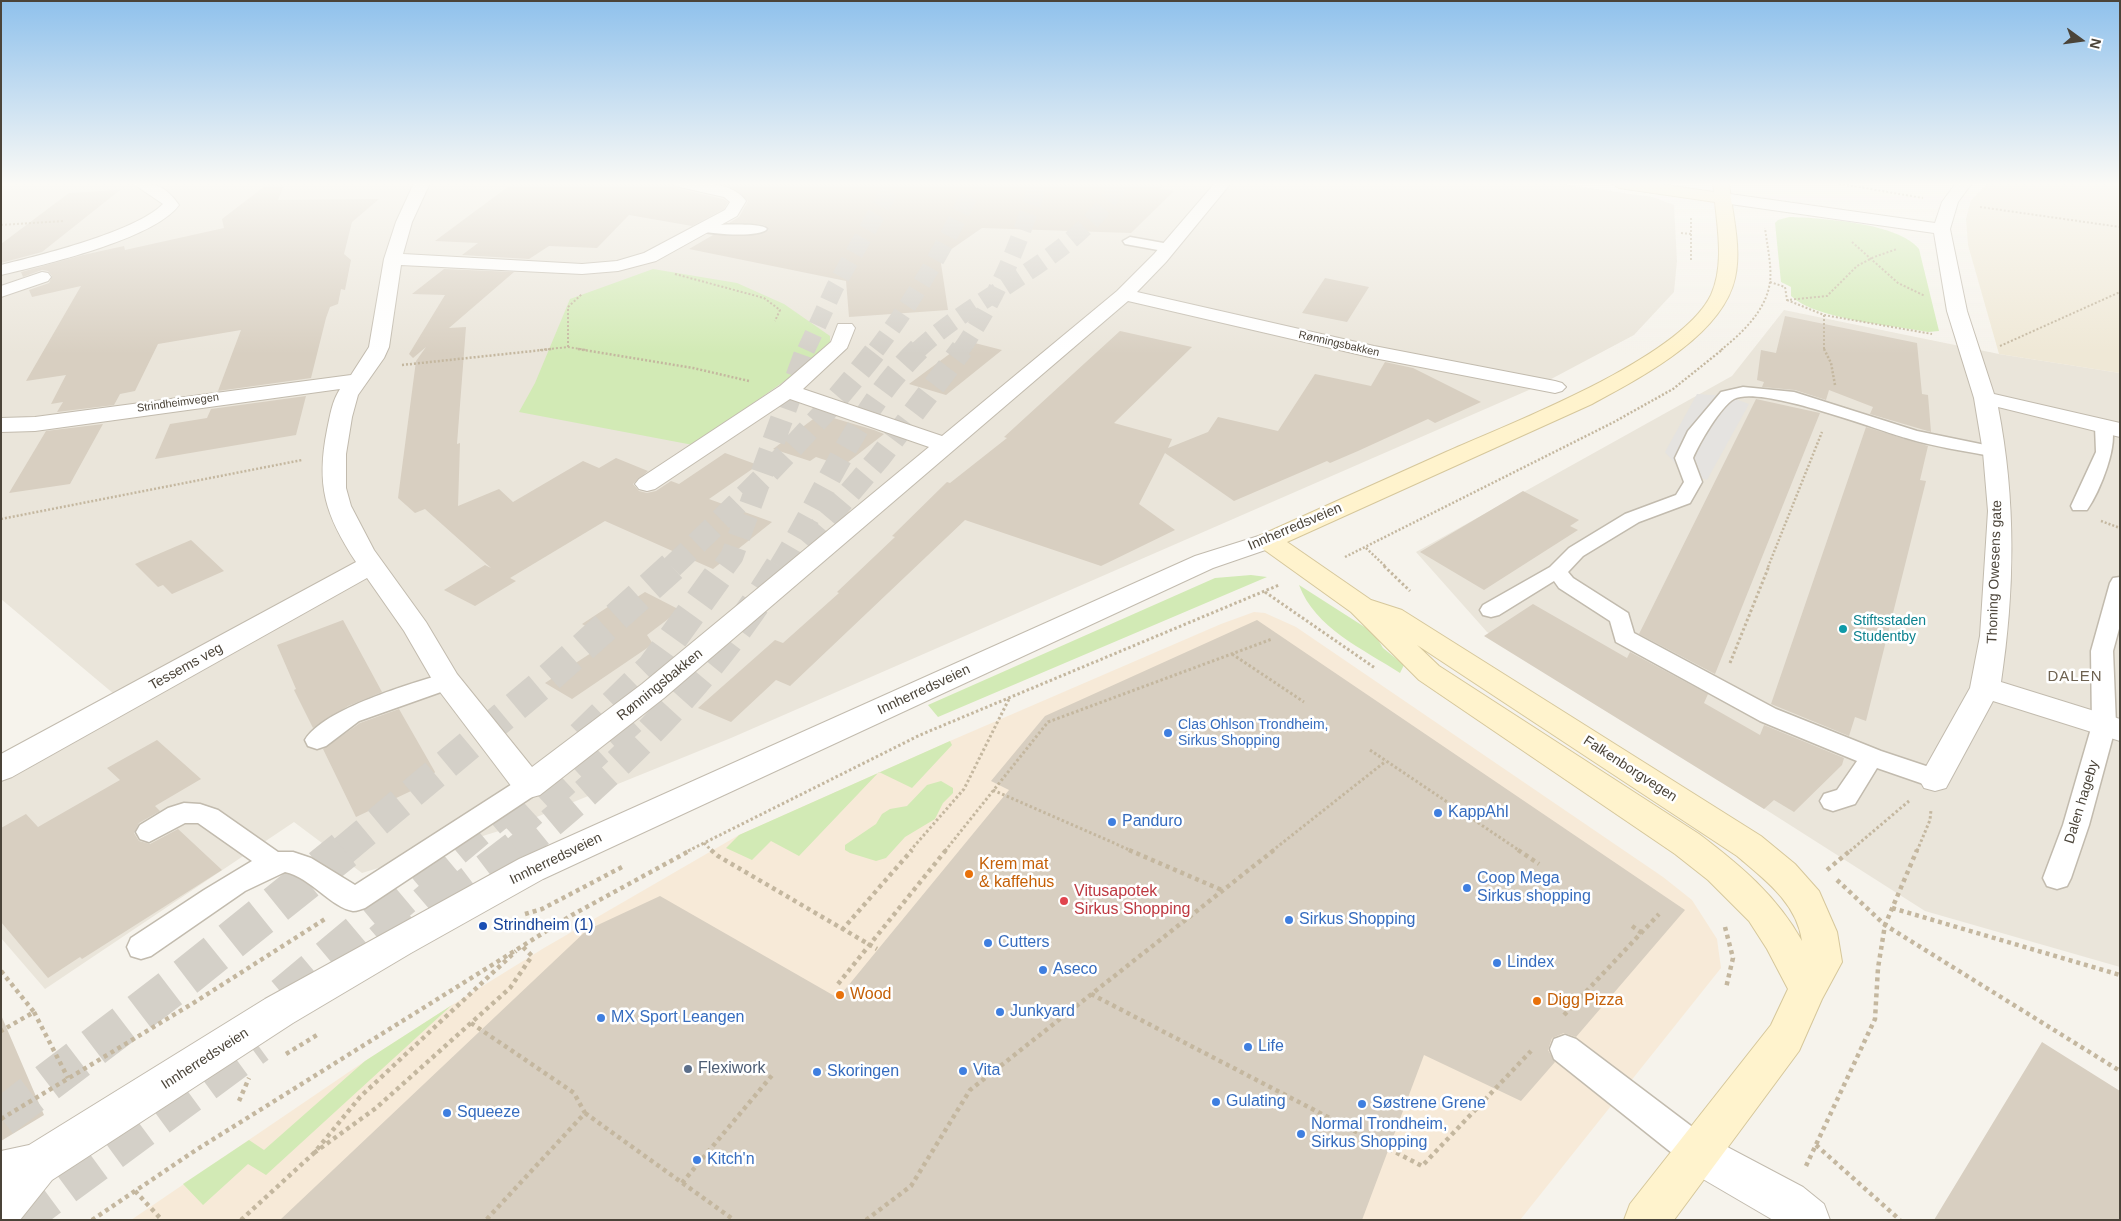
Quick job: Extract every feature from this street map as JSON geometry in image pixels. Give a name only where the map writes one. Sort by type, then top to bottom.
[{"type":"main road","name":"Innherredsveien","points":[[1268,541],[1584,399],[1654,359],[1710,311],[1724,286],[1728,255],[1727,240]]},
{"type":"main road","points":[[1268,541],[1361,606],[1429,673],[1687,844],[1721,870],[1754,900],[1771,923],[1807,989],[1785,1038],[1700,1153],[1646,1220]]},
{"type":"street","points":[[1,270],[100,240]]},
{"type":"street","points":[[398,240],[392,259],[379,347],[374,358],[355,381],[347,395],[334,454],[334,488],[339,506],[362,551],[416,628],[447,682],[529,786]]},
{"type":"street","points":[[392,259],[582,269],[618,266],[650,257],[683,240]]},
{"type":"street","name":"Rønningsbakken","points":[[529,786],[653,691],[947,445],[1124,295],[1176,240]]},
{"type":"street","name":"Thoning Owesens gate","points":[[1935,779],[1985,688],[1994,636],[2000,520],[1994,446],[1985,398],[1957,311],[1944,240]]},
{"type":"street","points":[[1,292],[63,270]]},
{"type":"street","name":"Rønningsbakken","points":[[1124,295],[1374,352],[1555,387]]},
{"type":"street","points":[[647,484],[788,391],[840,344],[845,328]]},
{"type":"street","name":"Strindheimvegen","points":[[1,425],[35,424],[355,381]]},
{"type":"street","points":[[788,391],[947,445]]},
{"type":"street","points":[[1985,398],[2112,428]]},
{"type":"street","name":"Innherredsveien","points":[[1,1208],[19,1169],[279,1011],[398,942],[531,870],[1204,562],[1268,541]]},
{"type":"street","name":"Tessems veg","points":[[1,769],[372,564]]},
{"type":"street","points":[[1985,688],[2112,728]]},
{"type":"street","points":[[1700,1153],[1787,1203],[1808,1220]]},
{"type":"lane","points":[[1130,241],[1169,248]]},
{"type":"lane","points":[[1491,610],[1556,571],[1576,552],[1632,518],[1682,499],[1693,482],[1684,458],[1694,435],[1727,396],[1743,392],[1794,397],[1913,435],[1994,446]]},
{"type":"lane","points":[[1887,412],[1910,423],[1994,446]]},
{"type":"lane","points":[[2080,506],[2105,452],[2112,428]]},
{"type":"lane","points":[[1556,571],[1566,583],[1620,618],[1624,637],[1768,715],[1872,757],[1935,779]]},
{"type":"lane","name":"Dalen hageby","points":[[2057,878],[2112,728],[2102,651],[2120,583]]},
{"type":"lane","points":[[317,740],[351,715],[447,682]]},
{"type":"lane","points":[[1833,801],[1846,797],[1872,757]]},
{"type":"lane","name":"Rønningsbakken","points":[[355,900],[529,786]]},
{"type":"lane","points":[[149,832],[182,812],[198,812],[209,817],[274,863]]},
{"type":"lane","points":[[141,948],[250,875],[274,863],[285,861],[297,864],[355,900]]},
{"type":"lane","points":[[1550,1048],[1700,1153]]},
{"type":"path","points":[[1692,240],[1692,262]]},
{"type":"path","points":[[1849,240],[1898,283],[1957,311]]},
{"type":"path","points":[[1787,300],[1827,296],[1844,275],[1869,257],[1939,240]]},
{"type":"path","points":[[672,274],[764,298],[780,310],[776,322]]},
{"type":"path","points":[[1770,282],[1785,287],[1787,300]]},
{"type":"path","points":[[1787,300],[1824,314],[1998,347],[2120,292]]},
{"type":"path","points":[[1720,689],[1811,463],[1830,408],[1835,388],[1831,363],[1824,349],[1824,314]]},
{"type":"path","points":[[401,366],[568,347],[693,368],[788,391]]},
{"type":"path","points":[[1,519],[334,454]]},
{"type":"path","points":[[92,1220],[572,914],[704,842],[920,735],[1281,584]]},
{"type":"path","points":[[838,984],[1048,722],[1272,639]]},
{"type":"path","points":[[1231,654],[1304,702]]},
{"type":"path","points":[[842,930],[964,789],[1010,698]]},
{"type":"path","points":[[1370,750],[1539,864]]},
{"type":"path","points":[[866,1220],[911,1186],[970,1090],[1386,761]]},
{"type":"path","points":[[1827,870],[1935,779]]},
{"type":"path","points":[[1810,1159],[1875,1019],[1878,968],[1885,925],[1930,820],[1935,779]]},
{"type":"path","points":[[993,790],[1224,891]]},
{"type":"path","points":[[704,842],[718,856],[877,949]]},
{"type":"path","points":[[524,915],[542,910],[631,862]]},
{"type":"path","points":[[1,1119],[195,1002],[355,900]]},
{"type":"path","points":[[1892,908],[2120,975]]},
{"type":"path","points":[[1562,1018],[1659,914]]},
{"type":"path","points":[[1885,925],[2120,1071]]},
{"type":"path","points":[[1632,926],[1642,932]]},
{"type":"path","points":[[241,1220],[314,1153],[376,1108],[510,988],[532,956],[522,946]]},
{"type":"path","points":[[314,1153],[360,1097],[522,946]]},
{"type":"path","points":[[1,970],[34,1012],[68,1078]]},
{"type":"path","points":[[1091,994],[1422,1166],[1550,1048]]},
{"type":"path","points":[[1,1031],[34,1012]]},
{"type":"path","points":[[471,1023],[574,1093],[585,1113],[734,1220]]},
{"type":"path","points":[[280,1058],[322,1032]]},
{"type":"path","points":[[682,1183],[774,1073]]},
{"type":"path","points":[[239,1101],[247,1079],[255,1074]]},
{"type":"path","points":[[486,1220],[585,1113]]},
{"type":"path","points":[[1816,1145],[1900,1220]]},
{"type":"path","points":[[135,1191],[162,1220]]},
{"type":"shaded area","points":[[1,240],[1676,240],[1677,261],[1674,292],[1634,335],[1538,386],[731,738],[512,827],[362,873],[294,822],[45,989],[1,938],[1,780],[127,705],[1,599]]},
{"type":"shaded area","points":[[1968,240],[2120,240],[2120,373],[1999,354]]},
{"type":"shaded area","points":[[1784,310],[1999,354],[2120,373],[2120,967],[1925,911],[1487,632],[1416,552],[1732,376]]},
{"type":"shaded area","points":[[1697,394],[1727,396],[1749,404],[1707,480],[1681,470],[1665,452]]},
{"type":"shaded area","name":"Sirkus Shopping","points":[[1254,612],[1265,613],[1296,627],[1663,877],[1692,900],[1717,939],[1721,968],[1520,1220],[131,1220],[365,1061],[452,1005],[544,948],[739,835],[950,741],[1221,624]]},
{"type":"green space","points":[[1777,240],[1909,240],[1919,249],[1939,331],[1928,332],[1876,324],[1818,311],[1791,296],[1791,287],[1781,282]]},
{"type":"green space","points":[[653,269],[737,283],[784,304],[830,336],[830,342],[799,371],[693,445],[519,412],[535,383],[570,299]]},
{"type":"green space","points":[[1251,575],[1267,577],[938,717],[928,705],[1215,578]]},
{"type":"green space","points":[[1299,585],[1374,633],[1383,648],[1404,665],[1400,673],[1356,646],[1328,625],[1316,614],[1306,600]]},
{"type":"green space","points":[[950,741],[952,745],[912,788],[880,772]]},
{"type":"green space","points":[[878,773],[799,856],[771,841],[752,860],[726,848],[739,835]]},
{"type":"green space","points":[[941,781],[953,788],[953,793],[943,803],[935,819],[905,837],[886,858],[876,861],[845,850],[845,845],[876,824],[882,814],[890,809],[907,806],[927,785]]},
{"type":"green space","points":[[452,1005],[266,1175],[248,1164],[203,1205],[183,1184],[249,1140],[264,1150],[365,1061]]},
{"type":"building","points":[[6,240],[57,240],[42,252],[1,263],[1,244]]},
{"type":"building","points":[[170,240],[348,240],[344,254],[351,260],[345,290],[341,289],[338,304],[330,307],[326,318],[311,378],[218,391],[241,330],[158,344],[135,391],[120,394],[114,405],[57,412],[63,402],[51,404],[66,375],[26,381],[81,286],[32,297],[29,290],[49,283],[52,276],[48,271],[42,270],[23,277],[21,272],[124,246],[125,250]]},
{"type":"building","points":[[605,240],[597,248],[549,246],[529,259],[462,255],[478,243],[435,241]]},
{"type":"building","points":[[704,240],[965,240],[940,257],[948,310],[849,317],[846,281],[689,249]]},
{"type":"building","points":[[444,269],[514,272],[449,328],[466,327],[457,444],[460,443],[458,506],[499,489],[513,502],[583,461],[599,468],[616,458],[648,471],[633,484],[639,491],[647,493],[656,491],[671,481],[679,484],[725,453],[758,465],[709,499],[772,522],[713,569],[605,521],[510,578],[516,581],[475,606],[444,590],[485,565],[491,568],[425,509],[415,513],[398,498],[416,361],[426,347],[413,358],[409,354],[445,295],[412,294]]},
{"type":"building","points":[[1325,278],[1369,287],[1347,322],[1302,313]]},
{"type":"building","points":[[1785,316],[1917,343],[1922,394],[1928,395],[1931,432],[1870,414],[1873,407],[1829,390],[1826,400],[1795,390],[1762,387],[1764,382],[1757,380],[1761,350],[1776,353]]},
{"type":"building","points":[[1120,331],[1192,347],[1114,423],[1172,439],[1168,448],[1208,432],[1218,417],[1278,431],[1315,374],[1371,386],[1385,362],[1413,368],[1481,402],[1435,423],[1428,419],[1330,463],[1327,461],[1234,501],[1165,453],[1139,504],[1175,530],[1101,566],[965,520],[790,686],[776,680],[731,722],[698,708],[775,640],[783,643],[839,593],[837,592],[895,537],[892,536],[947,482],[950,483],[1007,438],[1004,437]]},
{"type":"building","points":[[967,341],[1002,350],[946,395],[909,384]]},
{"type":"building","points":[[306,396],[296,435],[155,459],[170,424],[207,418],[211,409]]},
{"type":"building","points":[[1756,399],[1820,413],[1715,674],[1639,634]]},
{"type":"building","points":[[820,414],[884,434],[843,466],[816,457],[810,461],[773,449]]},
{"type":"building","points":[[103,424],[70,484],[9,493],[46,431]]},
{"type":"building","name":"Stiftsstaden Studentby","points":[[1866,427],[1928,446],[1920,480],[1926,481],[1866,721],[1855,717],[1849,736],[1771,704]]},
{"type":"building","points":[[1523,491],[1579,520],[1570,526],[1578,530],[1484,590],[1420,552]]},
{"type":"building","points":[[191,540],[224,571],[172,594],[163,585],[158,587],[135,564]]},
{"type":"building","points":[[645,592],[680,610],[647,635],[653,644],[572,699],[545,683],[611,640],[582,624],[623,597],[631,601]]},
{"type":"building","points":[[1533,604],[1627,658],[1630,652],[1708,694],[1704,703],[1760,735],[1764,725],[1844,758],[1842,765],[1794,812],[1774,800],[1764,809],[1484,636]]},
{"type":"building","points":[[343,620],[382,692],[348,706],[313,728],[294,690],[296,689],[277,645]]},
{"type":"building","name":"Sirkus Shopping","points":[[1257,620],[1685,910],[1576,1037],[1564,1033],[1552,1038],[1548,1050],[1555,1062],[1521,1101],[1424,1055],[1362,1220],[280,1220],[587,930],[660,896],[838,998],[1009,790],[991,781],[1045,716]]},
{"type":"building","points":[[399,709],[435,772],[428,783],[356,817],[323,749],[360,723]]},
{"type":"building","points":[[157,740],[201,779],[155,806],[160,811],[139,823],[134,833],[139,841],[150,844],[178,829],[222,870],[82,959],[80,957],[48,978],[1,922],[1,828],[26,814],[38,827],[120,780],[107,768]]},
{"type":"building","points":[[1,1015],[44,1115],[1,1141]]},
{"type":"building","points":[[2042,1042],[2120,1091],[2120,1220],[1934,1220]]},
{"type":"tunnel","points":[[806,350],[835,287],[862,240]]},
{"type":"tunnel","points":[[876,350],[904,310],[946,240]]},
{"type":"tunnel","points":[[994,294],[1018,240]]},
{"type":"tunnel","points":[[994,294],[1070,240]]},
{"type":"tunnel","points":[[918,350],[943,329],[994,294]]},
{"type":"tunnel","points":[[961,350],[994,294]]},
{"type":"tunnel","points":[[759,482],[807,349]]},
{"type":"tunnel","points":[[759,482],[829,407],[877,349]]},
{"type":"tunnel","points":[[806,544],[880,457],[962,349]]},
{"type":"tunnel","points":[[780,567],[859,425],[877,398],[918,350]]},
{"type":"tunnel","points":[[672,567],[759,482]]},
{"type":"tunnel","points":[[724,567],[732,556],[759,482]]},
{"type":"tunnel","points":[[343,851],[541,685],[673,566]]},
{"type":"tunnel","points":[[581,736],[652,667],[725,566]]},
{"type":"tunnel","points":[[516,851],[591,788],[661,720],[724,647],[780,566]]},
{"type":"tunnel","points":[[510,832],[642,710]]},
{"type":"tunnel","points":[[456,851],[513,803]]},
{"type":"tunnel","points":[[1,1118],[187,976],[344,850]]},
{"type":"tunnel","points":[[284,996],[458,850]]},
{"type":"tunnel","points":[[442,907],[517,850]]},
{"type":"tunnel","points":[[382,943],[452,883]]},
{"type":"tunnel","points":[[18,1220],[257,1044]]},
{"type":"place","name":"Stiftsstaden Studentby","points":[[1843,629]]},
{"type":"place","name":"Clas Ohlson Trondheim, Sirkus Shopping","points":[[1168,733]]},
{"type":"place","name":"KappAhl","points":[[1438,813]]},
{"type":"place","name":"Panduro","points":[[1112,822]]},
{"type":"place","name":"Krem mat & kaffehus","points":[[969,874]]},
{"type":"place","name":"Coop Mega Sirkus shopping","points":[[1467,888]]},
{"type":"place","name":"Vitusapotek Sirkus Shopping","points":[[1064,901]]},
{"type":"place","name":"Sirkus Shopping","points":[[1289,920]]},
{"type":"place","name":"Strindheim (1)","points":[[483,926]]},
{"type":"place","name":"Cutters","points":[[988,943]]},
{"type":"place","name":"Lindex","points":[[1497,963]]},
{"type":"place","name":"Aseco","points":[[1043,970]]},
{"type":"place","name":"Wood","points":[[840,995]]},
{"type":"place","name":"Digg Pizza","points":[[1537,1001]]},
{"type":"place","name":"Junkyard","points":[[1000,1012]]},
{"type":"place","name":"MX Sport Leangen","points":[[601,1018]]},
{"type":"place","name":"Life","points":[[1248,1047]]},
{"type":"place","name":"Flexiwork","points":[[688,1069]]},
{"type":"place","name":"Vita","points":[[963,1071]]},
{"type":"place","name":"Skoringen","points":[[817,1072]]},
{"type":"place","name":"Gulating","points":[[1216,1102]]},
{"type":"place","name":"Søstrene Grene","points":[[1362,1104]]},
{"type":"place","name":"Squeeze","points":[[447,1113]]},
{"type":"place","name":"Normal Trondheim, Sirkus Shopping","points":[[1301,1134]]},
{"type":"place","name":"Kitch'n","points":[[697,1160]]},
{"type":"district","name":"DALEN","points":[[2075,677]]}]
